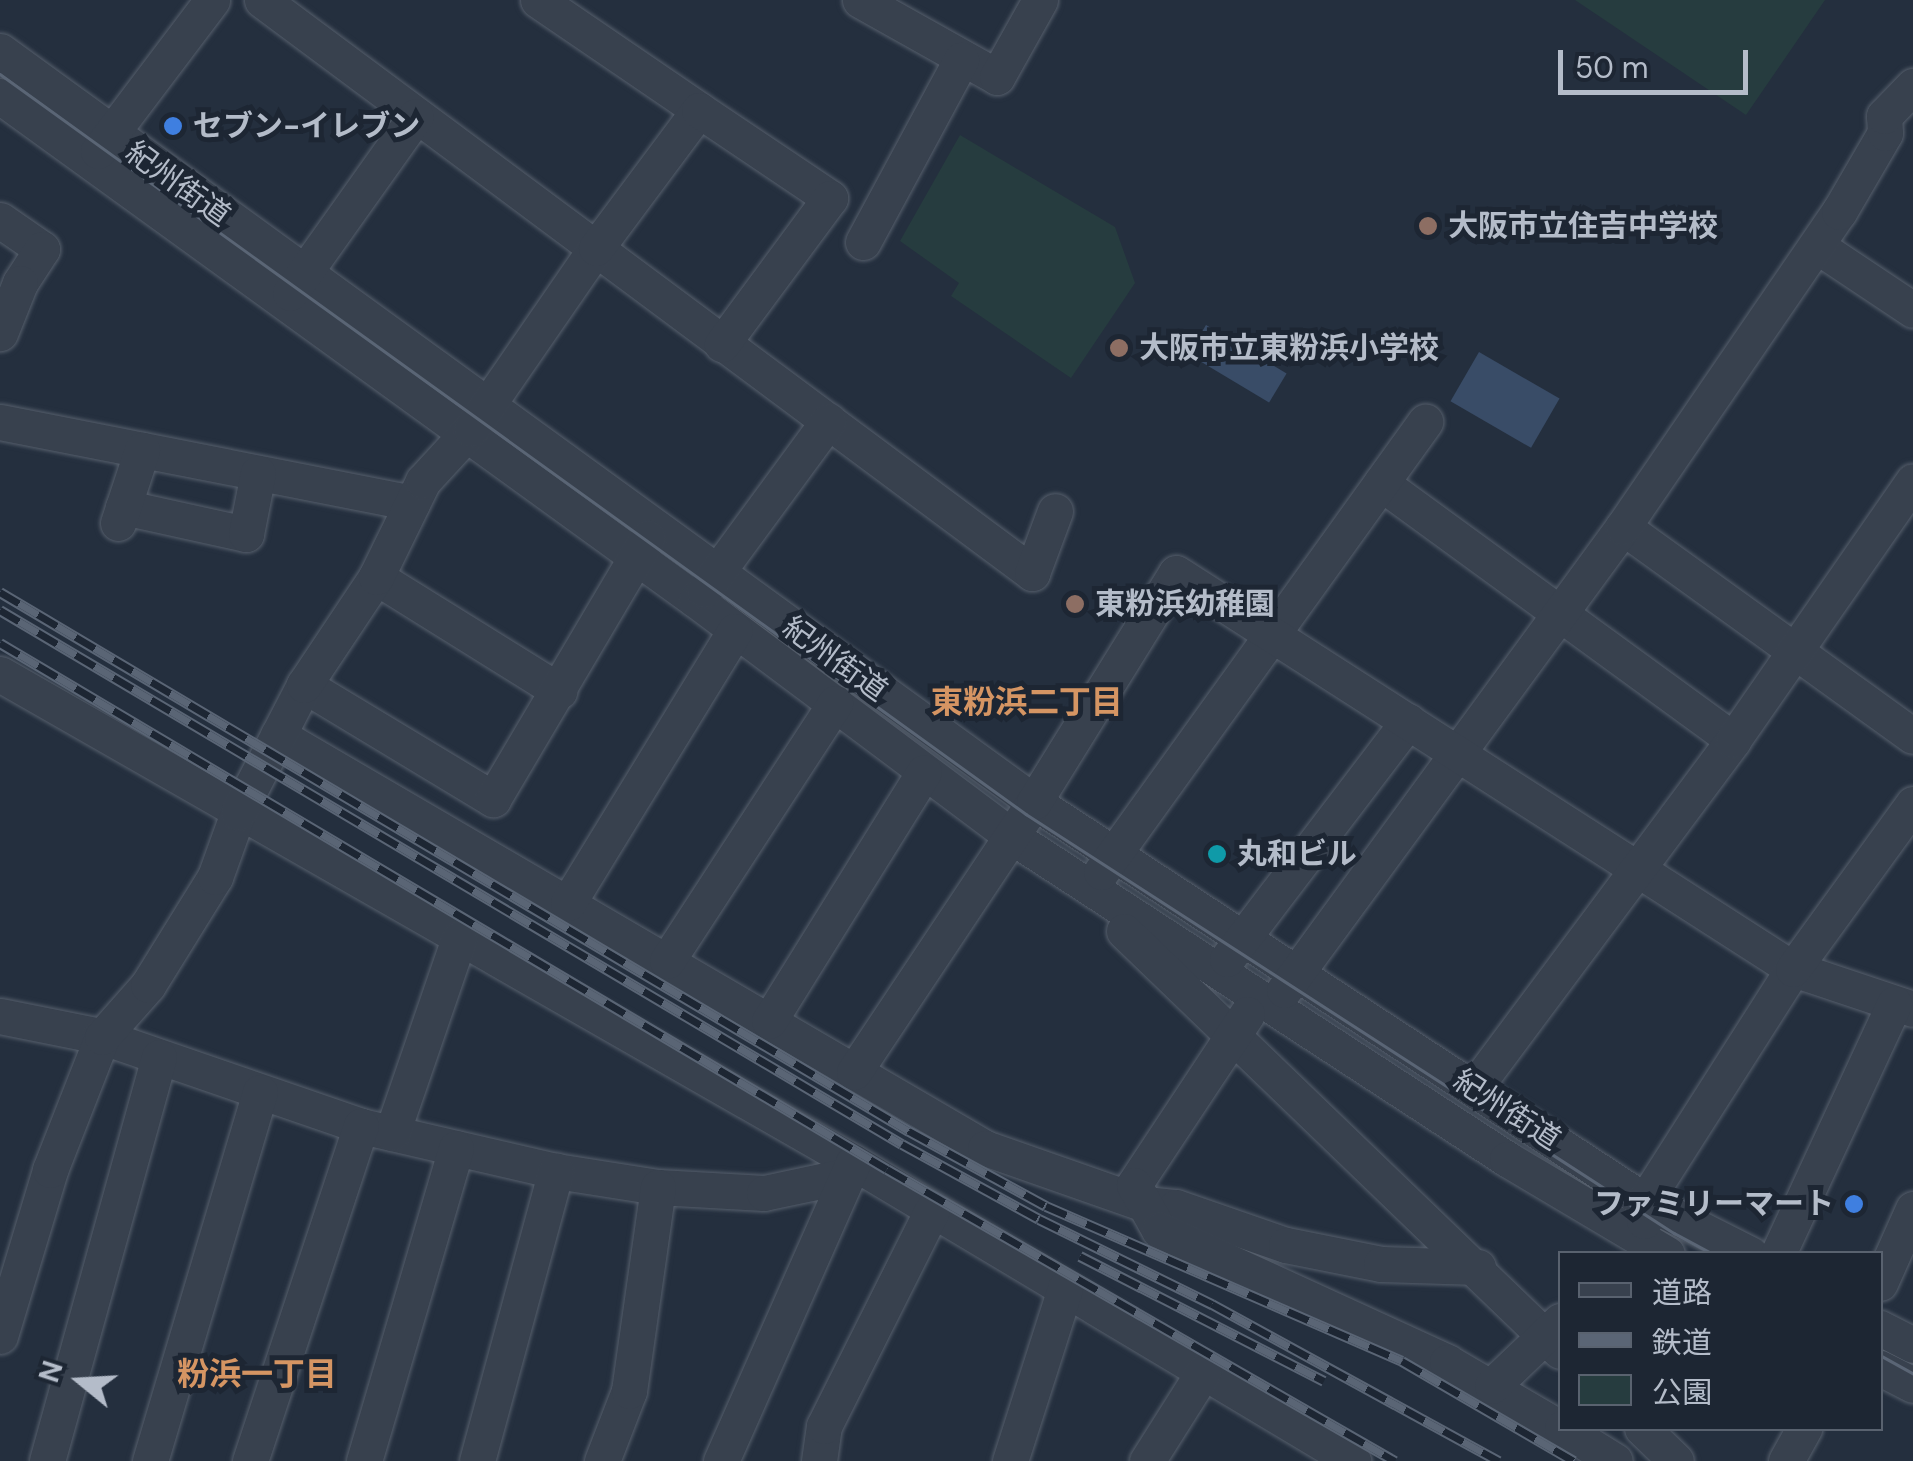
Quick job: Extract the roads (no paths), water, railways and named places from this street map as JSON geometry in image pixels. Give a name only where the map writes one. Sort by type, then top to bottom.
[{"type":"street","points":[[100,148],[212,0]]},
{"type":"street","points":[[262,0],[1032,573],[1055,511]]},
{"type":"street","points":[[538,0],[830,198],[722,344]]},
{"type":"street","points":[[860,0],[960,60],[997,77],[1040,0]]},
{"type":"street","name":"紀州街道","points":[[0,51],[100,148],[293,288],[465,434],[644,543],[1242,940],[1645,1201],[1744,1251]]},
{"type":"street","points":[[863,242],[960,60]]},
{"type":"street","points":[[1558,1426],[1492,1386],[1159,1230],[1134,1186],[1234,1033],[1264,1003],[1623,527],[1817,246],[1885,133],[1884,116],[1913,86]]},
{"type":"street","name":"紀州街道","points":[[0,96],[100,148]]},
{"type":"street","points":[[0,1336],[50,1170],[102,1037],[148,986],[215,877],[238,813],[304,684],[376,577],[423,482],[487,406],[596,248],[700,110]]},
{"type":"street","points":[[293,288],[416,116]]},
{"type":"street","points":[[0,220],[42,249],[20,283],[0,333]]},
{"type":"street","points":[[1817,246],[1913,310]]},
{"type":"street","name":"紀州街道","points":[[293,288],[487,406],[644,543]]},
{"type":"street","points":[[706,587],[828,421]]},
{"type":"street","points":[[0,422],[412,502]]},
{"type":"street","points":[[1425,422],[1114,854],[1084,886],[1127,934],[1555,1336],[1492,1386]]},
{"type":"street","points":[[142,450],[120,515],[246,534],[258,472]]},
{"type":"street","points":[[1474,1088],[1797,652],[1913,481]]},
{"type":"street","points":[[1381,483],[1733,740]]},
{"type":"street","points":[[1623,527],[1913,736]]},
{"type":"street","points":[[304,684],[493,799],[644,543]]},
{"type":"street","points":[[854,1072],[1034,802],[1176,574],[1793,969],[1904,1006],[1780,1251]]},
{"type":"street","points":[[376,577],[559,691]]},
{"type":"street","name":"紀州街道","points":[[706,587],[735,630],[1011,836],[1647,1249]]},
{"type":"street","points":[[568,903],[735,630]]},
{"type":"street","points":[[0,674],[459,938],[849,1169],[932,1210],[1353,1461]]},
{"type":"street","points":[[667,960],[835,703]]},
{"type":"street","points":[[1218,972],[1408,721]]},
{"type":"street","points":[[278,735],[985,1148],[1145,1204],[1176,1207],[1286,1245],[1381,1264],[1478,1267]]},
{"type":"street","points":[[769,1022],[924,772]]},
{"type":"street","points":[[1647,1249],[1645,1201],[1793,969],[1913,804]]},
{"type":"street","points":[[250,1461],[377,1130],[459,938]]},
{"type":"street","points":[[0,1016],[102,1037],[377,1130],[556,1171],[658,1187],[764,1193],[849,1169]]},
{"type":"street","points":[[47,1461],[159,1056]]},
{"type":"street","points":[[150,1461],[260,1092]]},
{"type":"street","points":[[364,1461],[456,1148]]},
{"type":"street","points":[[721,1461],[849,1169]]},
{"type":"street","points":[[476,1461],[556,1171]]},
{"type":"street","points":[[602,1461],[629,1391],[658,1187]]},
{"type":"street","points":[[1883,1278],[1905,1247],[1913,1209]]},
{"type":"street","points":[[819,1461],[824,1426],[932,1210]]},
{"type":"street","points":[[1010,1461],[1065,1289]]},
{"type":"street","points":[[1883,1330],[1913,1345]]},
{"type":"street","points":[[1883,1370],[1913,1385]]},
{"type":"street","points":[[1147,1461],[1204,1371]]},
{"type":"street","points":[[1566,1431],[1616,1461]]},
{"type":"street","points":[[1645,1431],[1676,1461]]},
{"type":"street","points":[[1786,1461],[1802,1431]]},
{"type":"water","points":[[1206,325],[1287,373],[1269,403],[1188,354]]},
{"type":"water","points":[[1479,352],[1560,398],[1531,448],[1450,401]]},
{"type":"tram line","points":[[0,74],[1026,814],[1707,1251]]},
{"type":"tram line","points":[[1883,1357],[1913,1373]]},
{"type":"railway","points":[[0,592],[909,1131],[1046,1206],[1402,1361],[1574,1461]]},
{"type":"railway","points":[[0,610],[902,1144],[1039,1219],[1212,1304],[1499,1461]]},
{"type":"railway","points":[[0,643],[887,1169],[1395,1461]]},
{"type":"railway","points":[[1080,1256],[1324,1381]]},
{"type":"place","name":"セブン-イレブン","points":[[173,126]]},
{"type":"place","name":"大阪市立住吉中学校","points":[[1428,226]]},
{"type":"place","name":"大阪市立東粉浜小学校","points":[[1119,348]]},
{"type":"place","name":"東粉浜幼稚園","points":[[1075,604]]},
{"type":"place","name":"丸和ビル","points":[[1217,854]]},
{"type":"place","name":"ファミリーマート","points":[[1854,1204]]},
{"type":"district","name":"東粉浜二丁目","points":[[1027,702]]},
{"type":"district","name":"粉浜一丁目","points":[[257,1374]]}]
